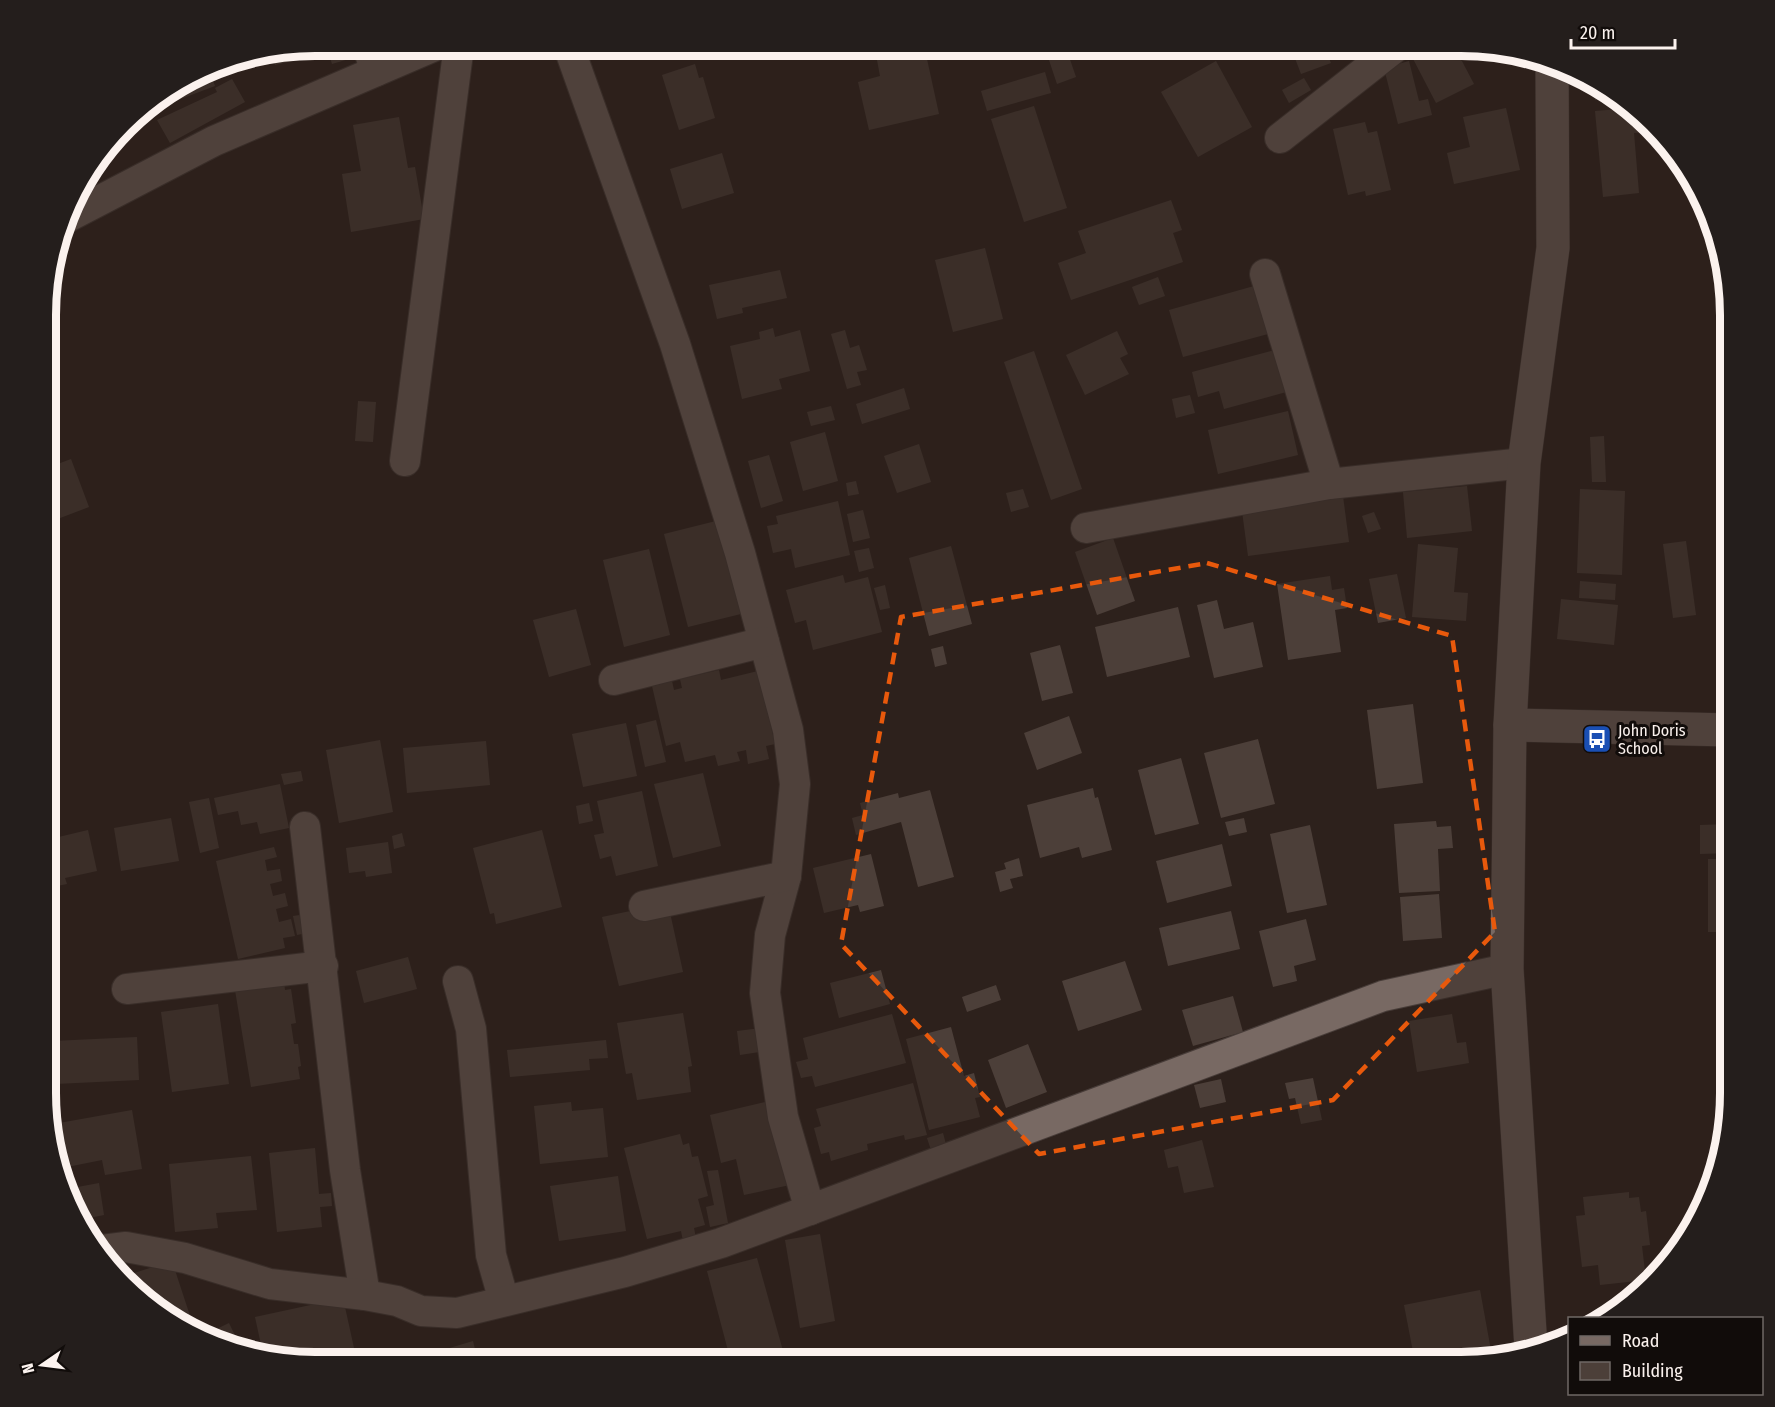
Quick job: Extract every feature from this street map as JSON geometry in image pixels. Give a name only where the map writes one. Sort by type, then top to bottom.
[{"type":"street","points":[[76,214],[371,58],[386,55]]},
{"type":"street","points":[[405,461],[458,55]]},
{"type":"street","points":[[572,55],[675,344],[740,553],[788,730],[795,784],[786,876],[771,935],[765,993],[783,1117],[810,1210]]},
{"type":"street","points":[[1280,138],[1384,55]]},
{"type":"street","points":[[1531,1342],[1507,969],[1510,725],[1524,464],[1553,249],[1557,74]]},
{"type":"street","points":[[1265,274],[1329,484]]},
{"type":"street","points":[[1086,528],[1329,484],[1524,464]]},
{"type":"street","points":[[615,681],[764,642]]},
{"type":"street","points":[[1510,725],[1720,730]]},
{"type":"street","points":[[305,826],[345,1170],[365,1295]]},
{"type":"street","points":[[644,906],[786,876]]},
{"type":"street","points":[[127,989],[323,966]]},
{"type":"street","points":[[108,1249],[126,1247],[185,1258],[270,1284],[365,1295],[397,1301],[421,1311],[457,1313],[626,1272],[721,1243],[1383,996],[1507,969]]},
{"type":"street","points":[[458,981],[471,1029],[491,1255],[504,1301]]},
{"type":"highlighted area","points":[[1207,563],[1452,636],[1495,932],[1333,1100],[1039,1154],[841,944],[901,617]]},
{"type":"building","points":[[329,55],[351,55],[352,58],[332,64]]},
{"type":"building","points":[[901,55],[926,55],[939,114],[869,130],[858,82],[880,76],[877,60]]},
{"type":"building","points":[[1047,55],[1068,55],[1076,77],[1057,84]]},
{"type":"building","points":[[1294,55],[1327,55],[1331,63],[1301,74]]},
{"type":"building","points":[[1411,55],[1459,55],[1474,84],[1436,103]]},
{"type":"building","points":[[313,56],[275,65],[274,59]]},
{"type":"building","points":[[1216,61],[1252,127],[1198,157],[1161,92]]},
{"type":"building","points":[[1409,61],[1419,101],[1428,99],[1432,115],[1398,124],[1384,68]]},
{"type":"building","points":[[695,64],[699,78],[703,77],[715,118],[679,130],[662,75]]},
{"type":"building","points":[[1045,72],[1051,93],[987,111],[981,91]]},
{"type":"building","points":[[212,77],[215,86],[170,103],[169,100],[185,90]]},
{"type":"building","points":[[1304,78],[1311,90],[1289,103],[1282,90]]},
{"type":"building","points":[[232,79],[245,102],[170,143],[157,120],[217,92],[215,88]]},
{"type":"building","points":[[1594,93],[1604,99],[1595,100]]},
{"type":"building","points":[[1034,106],[1067,208],[1024,222],[991,119]]},
{"type":"building","points":[[1506,108],[1520,170],[1454,184],[1447,153],[1470,147],[1463,117]]},
{"type":"building","points":[[1618,109],[1645,132],[1634,133],[1639,193],[1603,197],[1595,111]]},
{"type":"building","points":[[399,117],[408,168],[415,167],[424,219],[351,232],[342,174],[361,171],[353,125]]},
{"type":"building","points":[[141,122],[143,126],[130,132]]},
{"type":"building","points":[[1365,122],[1368,133],[1377,131],[1391,190],[1366,196],[1365,191],[1348,195],[1333,129]]},
{"type":"building","points":[[722,153],[734,193],[682,209],[670,169]]},
{"type":"building","points":[[1171,200],[1182,230],[1173,233],[1183,262],[1071,300],[1058,263],[1086,253],[1078,231]]},
{"type":"building","points":[[985,248],[1003,319],[953,332],[935,260]]},
{"type":"building","points":[[780,270],[787,298],[742,308],[743,313],[717,319],[709,285]]},
{"type":"building","points":[[1158,277],[1165,296],[1139,305],[1132,287]]},
{"type":"building","points":[[1254,286],[1268,334],[1183,357],[1169,310]]},
{"type":"building","points":[[773,328],[775,337],[800,330],[810,371],[779,379],[782,389],[742,399],[730,346],[760,339],[759,332]]},
{"type":"building","points":[[845,330],[850,348],[859,345],[867,370],[857,372],[861,385],[847,389],[831,334]]},
{"type":"building","points":[[1117,331],[1128,354],[1120,358],[1129,374],[1085,395],[1066,355]]},
{"type":"building","points":[[1279,349],[1290,391],[1224,409],[1219,391],[1198,397],[1192,372]]},
{"type":"building","points":[[1034,351],[1082,489],[1051,500],[1004,362]]},
{"type":"building","points":[[904,388],[910,409],[862,424],[856,404]]},
{"type":"building","points":[[1190,395],[1195,413],[1176,418],[1172,399]]},
{"type":"building","points":[[358,401],[376,402],[373,442],[355,441]]},
{"type":"building","points":[[831,406],[835,420],[811,426],[807,412]]},
{"type":"building","points":[[1288,411],[1298,455],[1218,474],[1208,430]]},
{"type":"building","points":[[825,432],[838,481],[803,491],[790,442]]},
{"type":"building","points":[[1604,436],[1606,482],[1592,482],[1590,437]]},
{"type":"building","points":[[919,444],[931,482],[897,493],[884,456]]},
{"type":"building","points":[[769,455],[783,501],[761,508],[748,461]]},
{"type":"building","points":[[71,459],[89,507],[56,520],[56,465]]},
{"type":"building","points":[[856,481],[859,494],[848,496],[846,483]]},
{"type":"building","points":[[1467,486],[1472,531],[1407,538],[1403,492]]},
{"type":"building","points":[[1023,489],[1029,507],[1011,512],[1006,493]]},
{"type":"building","points":[[1580,489],[1625,491],[1622,575],[1577,573]]},
{"type":"building","points":[[1343,496],[1349,542],[1248,556],[1242,511]]},
{"type":"building","points":[[838,501],[850,555],[795,568],[791,549],[773,553],[767,526],[778,524],[776,516]]},
{"type":"building","points":[[863,510],[870,538],[853,542],[847,514]]},
{"type":"building","points":[[1374,512],[1381,529],[1368,533],[1362,516]]},
{"type":"building","points":[[724,519],[749,612],[688,627],[664,534]]},
{"type":"building","points":[[1113,538],[1135,601],[1097,615],[1075,552]]},
{"type":"building","points":[[1686,541],[1696,615],[1673,618],[1663,544]]},
{"type":"building","points":[[1418,544],[1458,548],[1454,592],[1468,593],[1466,621],[1412,617]]},
{"type":"building","points":[[951,546],[972,624],[929,636],[909,558]]},
{"type":"building","points":[[869,548],[874,568],[859,572],[854,551]]},
{"type":"building","points":[[649,549],[670,635],[624,647],[603,560]]},
{"type":"building","points":[[1397,574],[1406,618],[1378,623],[1369,579]]},
{"type":"building","points":[[843,575],[845,583],[868,577],[882,632],[813,650],[806,620],[795,623],[786,590]]},
{"type":"building","points":[[1330,576],[1332,590],[1344,588],[1347,608],[1335,610],[1341,652],[1288,660],[1277,584]]},
{"type":"building","points":[[1580,581],[1616,584],[1615,600],[1579,598]]},
{"type":"building","points":[[885,585],[890,608],[880,610],[874,588]]},
{"type":"building","points":[[1561,599],[1618,605],[1614,645],[1557,639]]},
{"type":"building","points":[[1217,600],[1224,629],[1253,622],[1263,667],[1214,678],[1197,605]]},
{"type":"building","points":[[1178,607],[1190,657],[1107,677],[1095,627]]},
{"type":"building","points":[[576,609],[591,665],[549,677],[533,620]]},
{"type":"building","points":[[1060,645],[1073,693],[1042,701],[1030,653]]},
{"type":"building","points":[[943,646],[947,664],[935,667],[931,649]]},
{"type":"building","points":[[719,670],[721,680],[758,671],[775,744],[766,746],[769,759],[748,764],[746,750],[737,752],[740,761],[718,766],[715,755],[685,762],[680,742],[666,746],[652,686],[672,681],[674,690],[682,688],[680,679]]},
{"type":"building","points":[[1413,704],[1423,783],[1377,789],[1367,710]]},
{"type":"building","points":[[1069,716],[1082,753],[1037,770],[1024,733]]},
{"type":"building","points":[[656,720],[666,762],[645,767],[636,725]]},
{"type":"building","points":[[626,723],[637,776],[583,787],[572,734]]},
{"type":"building","points":[[1258,739],[1275,804],[1221,818],[1204,753]]},
{"type":"building","points":[[380,740],[393,812],[339,823],[326,750]]},
{"type":"building","points":[[486,741],[490,785],[407,793],[403,748]]},
{"type":"building","points":[[1181,758],[1199,824],[1155,835],[1138,770]]},
{"type":"building","points":[[301,771],[303,781],[284,785],[281,774]]},
{"type":"building","points":[[703,773],[721,846],[673,858],[654,784]]},
{"type":"building","points":[[280,784],[289,828],[260,834],[257,822],[241,825],[238,811],[218,815],[214,798]]},
{"type":"building","points":[[1093,788],[1095,798],[1098,797],[1112,850],[1082,858],[1079,847],[1040,858],[1027,805]]},
{"type":"building","points":[[930,790],[954,877],[918,887],[901,822],[856,835],[852,818],[863,815],[860,803],[898,793],[899,798]]},
{"type":"building","points":[[642,791],[658,866],[616,876],[611,856],[600,859],[594,835],[604,833],[597,801]]},
{"type":"building","points":[[209,798],[219,848],[200,853],[189,802]]},
{"type":"building","points":[[589,803],[593,821],[579,824],[576,806]]},
{"type":"building","points":[[171,818],[179,861],[121,871],[114,828]]},
{"type":"building","points":[[1244,818],[1247,832],[1229,836],[1225,822]]},
{"type":"building","points":[[1436,821],[1437,827],[1451,826],[1453,848],[1438,849],[1440,891],[1399,893],[1394,824]]},
{"type":"building","points":[[1720,824],[1720,853],[1700,854],[1700,825]]},
{"type":"building","points":[[1310,825],[1327,905],[1287,913],[1270,834]]},
{"type":"building","points":[[88,830],[97,871],[65,878],[67,884],[56,886],[56,838]]},
{"type":"building","points":[[542,830],[562,907],[496,924],[494,913],[490,914],[473,848]]},
{"type":"building","points":[[402,833],[405,846],[394,849],[392,836]]},
{"type":"building","points":[[388,842],[392,873],[366,877],[365,871],[349,873],[346,848]]},
{"type":"building","points":[[1222,844],[1232,886],[1167,903],[1156,861]]},
{"type":"building","points":[[274,847],[277,857],[265,860],[267,871],[280,869],[282,881],[270,884],[273,896],[285,893],[288,906],[276,909],[279,922],[291,919],[295,936],[283,938],[285,948],[238,959],[216,861]]},
{"type":"building","points":[[871,854],[884,906],[860,912],[858,905],[824,913],[813,868]]},
{"type":"building","points":[[1019,858],[1023,876],[1010,879],[1013,888],[1000,892],[995,872],[1006,869],[1004,863]]},
{"type":"building","points":[[1708,859],[1720,859],[1720,932],[1708,932]]},
{"type":"building","points":[[1439,894],[1442,938],[1403,941],[1400,897]]},
{"type":"building","points":[[669,908],[683,972],[619,986],[602,917],[635,910]]},
{"type":"building","points":[[1231,911],[1240,949],[1168,966],[1159,928]]},
{"type":"building","points":[[313,913],[316,931],[297,935],[293,916]]},
{"type":"building","points":[[1306,919],[1316,960],[1294,966],[1297,981],[1273,987],[1259,931]]},
{"type":"building","points":[[408,957],[417,989],[364,1003],[356,971]]},
{"type":"building","points":[[1125,961],[1142,1010],[1078,1031],[1062,981]]},
{"type":"building","points":[[881,970],[890,1004],[839,1018],[830,983]]},
{"type":"building","points":[[284,982],[285,990],[291,989],[296,1023],[291,1024],[294,1044],[298,1044],[300,1079],[251,1087],[235,990]]},
{"type":"building","points":[[996,985],[1001,1000],[967,1012],[962,997]]},
{"type":"building","points":[[1233,996],[1243,1032],[1193,1046],[1182,1010]]},
{"type":"building","points":[[218,1004],[229,1084],[172,1092],[161,1012]]},
{"type":"building","points":[[683,1013],[692,1066],[688,1067],[691,1092],[637,1100],[632,1073],[626,1074],[617,1023]]},
{"type":"building","points":[[892,1014],[906,1063],[815,1087],[812,1076],[801,1078],[796,1062],[808,1059],[803,1038]]},
{"type":"building","points":[[1452,1014],[1457,1043],[1466,1042],[1469,1063],[1417,1072],[1409,1021]]},
{"type":"building","points":[[951,1027],[964,1076],[974,1073],[980,1097],[975,1098],[980,1117],[929,1130],[906,1039]]},
{"type":"building","points":[[761,1028],[765,1051],[740,1055],[737,1031]]},
{"type":"building","points":[[137,1037],[139,1080],[56,1084],[56,1041]]},
{"type":"building","points":[[606,1040],[608,1058],[589,1059],[590,1070],[510,1077],[507,1050]]},
{"type":"building","points":[[1028,1044],[1047,1092],[1006,1108],[988,1060]]},
{"type":"building","points":[[1313,1078],[1322,1120],[1301,1124],[1295,1098],[1289,1099],[1285,1083]]},
{"type":"building","points":[[1221,1079],[1226,1102],[1200,1108],[1194,1085]]},
{"type":"building","points":[[913,1083],[927,1135],[905,1140],[904,1135],[867,1144],[868,1150],[831,1161],[829,1152],[821,1154],[814,1128],[821,1126],[816,1109]]},
{"type":"building","points":[[778,1099],[790,1185],[744,1195],[736,1159],[721,1163],[710,1115]]},
{"type":"building","points":[[571,1102],[572,1111],[603,1108],[608,1157],[540,1164],[534,1106]]},
{"type":"building","points":[[132,1110],[142,1169],[105,1175],[102,1160],[67,1167],[59,1123]]},
{"type":"building","points":[[943,1133],[947,1148],[932,1153],[927,1138]]},
{"type":"building","points":[[680,1134],[683,1145],[689,1143],[692,1157],[698,1156],[708,1196],[698,1199],[705,1225],[694,1228],[696,1238],[683,1241],[681,1231],[647,1239],[624,1148]]},
{"type":"building","points":[[1202,1140],[1214,1187],[1184,1193],[1178,1166],[1168,1168],[1164,1150]]},
{"type":"building","points":[[315,1148],[319,1194],[331,1193],[332,1206],[320,1207],[322,1227],[277,1232],[269,1153]]},
{"type":"building","points":[[251,1156],[257,1210],[216,1213],[218,1228],[175,1232],[169,1164]]},
{"type":"building","points":[[718,1170],[728,1223],[710,1227],[706,1207],[714,1205],[707,1171]]},
{"type":"building","points":[[618,1176],[626,1231],[559,1241],[550,1186]]},
{"type":"building","points":[[99,1183],[104,1215],[88,1218],[74,1188]]},
{"type":"building","points":[[1629,1192],[1629,1198],[1639,1197],[1641,1212],[1646,1211],[1650,1245],[1642,1246],[1645,1274],[1638,1281],[1600,1285],[1598,1265],[1582,1267],[1576,1216],[1585,1215],[1583,1197]]},
{"type":"building","points":[[820,1234],[835,1321],[800,1328],[785,1240]]},
{"type":"building","points":[[757,1258],[783,1352],[728,1352],[707,1271]]},
{"type":"building","points":[[172,1261],[192,1320],[157,1298],[131,1274]]},
{"type":"building","points":[[1480,1290],[1491,1349],[1413,1352],[1404,1305]]},
{"type":"building","points":[[343,1298],[354,1348],[336,1352],[315,1352],[261,1346],[255,1317]]},
{"type":"building","points":[[229,1323],[237,1340],[231,1338],[213,1331]]},
{"type":"building","points":[[473,1341],[476,1352],[436,1352]]},
{"type":"place","name":"John Doris School","points":[[1597,739]]}]
